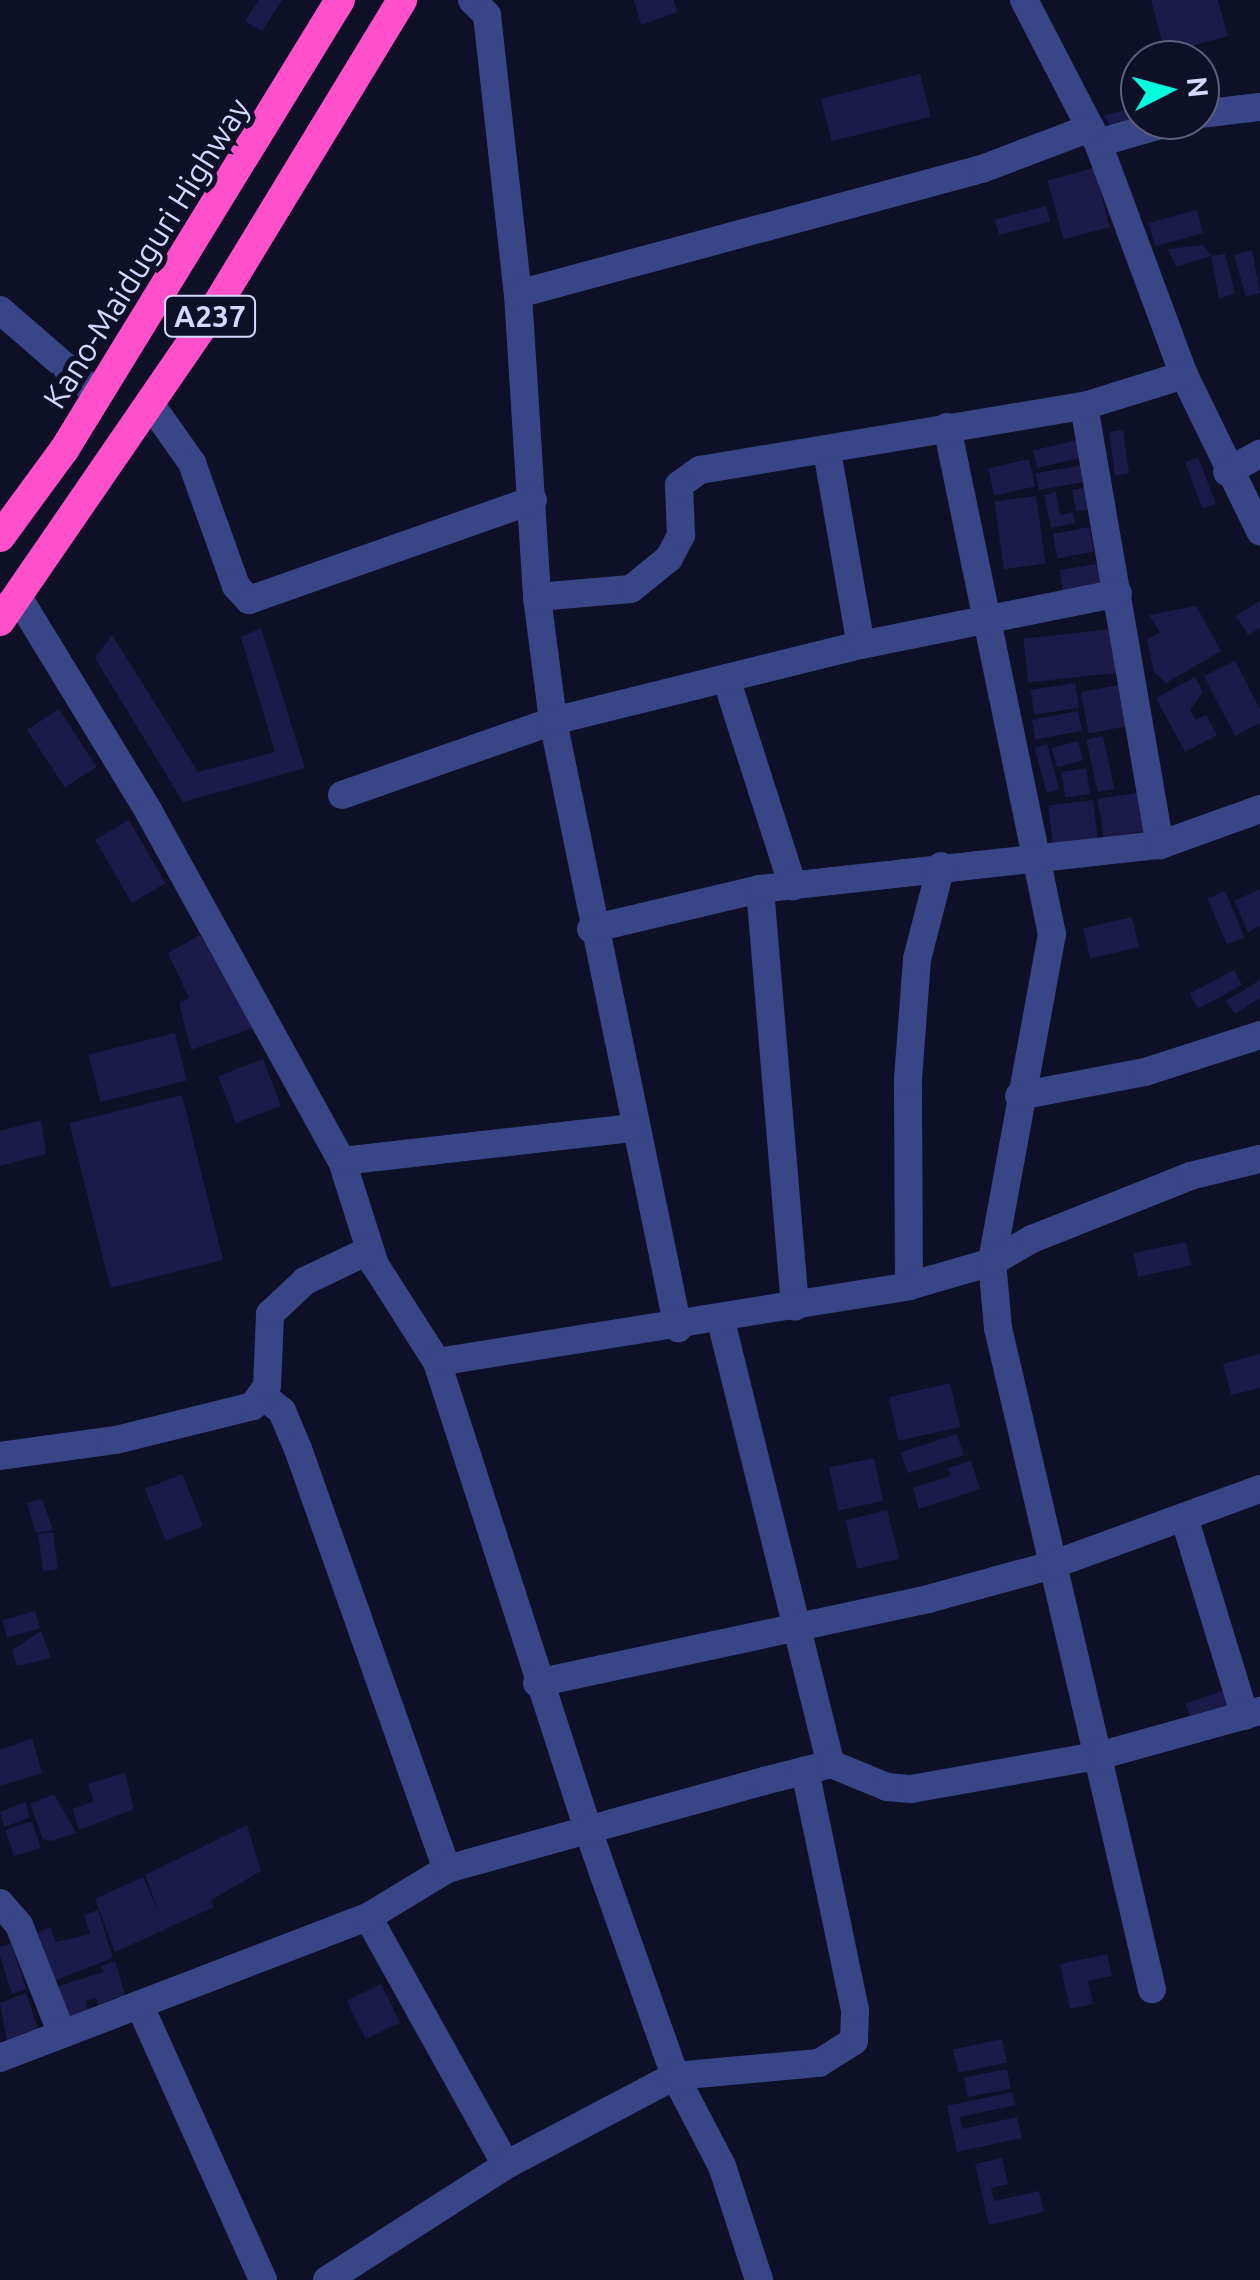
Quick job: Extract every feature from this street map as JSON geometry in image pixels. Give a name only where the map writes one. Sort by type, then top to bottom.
[{"type":"highway","name":"Kano-Maiduguri Highway","points":[[0,536],[98,395],[340,0]]},
{"type":"highway","name":"A237","points":[[0,621],[210,316],[402,0]]},
{"type":"street","points":[[472,0],[486,15],[518,294],[538,598],[553,721],[591,929],[678,1328]]},
{"type":"street","points":[[1024,0],[1094,136],[1184,375],[1227,472],[1260,531]]},
{"type":"street","points":[[1220,112],[1260,107]]},
{"type":"street","points":[[518,294],[1120,131]]},
{"type":"street","points":[[0,310],[98,395]]},
{"type":"street","points":[[538,598],[631,589],[682,536],[679,485],[700,470],[1084,406],[1184,375]]},
{"type":"street","points":[[149,402],[192,463],[236,586],[248,600],[532,500]]},
{"type":"street","points":[[1084,406],[1160,845]]},
{"type":"street","points":[[947,428],[1052,934],[992,1262],[998,1328],[1052,1565],[1102,1755],[1152,1989]]},
{"type":"street","points":[[826,451],[861,645]]},
{"type":"street","points":[[1227,472],[1260,454]]},
{"type":"street","points":[[342,795],[553,721],[861,645],[1118,593]]},
{"type":"street","points":[[18,596],[150,812],[342,1161],[370,1250],[437,1362],[482,1488],[537,1683],[588,1830],[675,2076],[722,2166],[759,2280]]},
{"type":"street","points":[[726,678],[793,887]]},
{"type":"street","points":[[591,929],[760,889],[941,866],[1160,845],[1260,809]]},
{"type":"street","points":[[909,1286],[910,1045],[925,912],[941,866]]},
{"type":"street","points":[[760,889],[795,1306]]},
{"type":"street","points":[[1020,1096],[1145,1072],[1260,1035]]},
{"type":"street","points":[[342,1161],[633,1128]]},
{"type":"street","points":[[437,1362],[678,1328],[909,1286],[992,1262],[1032,1239],[1190,1176],[1260,1159]]},
{"type":"street","points":[[0,1456],[198,1424],[253,1406],[262,1395],[270,1314],[305,1281],[370,1250]]},
{"type":"street","points":[[327,2280],[506,2165],[675,2076],[820,2063],[854,2042],[855,2010],[793,1627],[720,1320]]},
{"type":"street","points":[[262,1395],[282,1412],[298,1449],[448,1869]]},
{"type":"street","points":[[537,1683],[1052,1565],[1260,1489]]},
{"type":"street","points":[[0,2058],[368,1917],[448,1869],[588,1830],[818,1767],[887,1787],[911,1789],[1102,1755],[1253,1714],[1184,1517]]},
{"type":"street","points":[[0,1904],[19,1924],[62,2034]]},
{"type":"street","points":[[368,1917],[506,2165]]},
{"type":"street","points":[[140,2006],[263,2280]]},
{"type":"building","points":[[259,0],[282,0],[262,31],[245,21]]},
{"type":"building","points":[[634,0],[674,0],[677,12],[641,25]]},
{"type":"building","points":[[1151,0],[1218,0],[1228,36],[1213,40],[1162,40]]},
{"type":"building","points":[[920,74],[931,117],[832,141],[821,99]]},
{"type":"building","points":[[1120,111],[1120,129],[1113,131],[1104,116]]},
{"type":"building","points":[[1094,168],[1110,227],[1063,239],[1048,180]]},
{"type":"building","points":[[1046,206],[1050,221],[999,235],[995,220]]},
{"type":"building","points":[[1197,210],[1203,233],[1155,246],[1149,223]]},
{"type":"building","points":[[1203,245],[1211,256],[1176,267],[1168,249]]},
{"type":"building","points":[[1252,250],[1260,293],[1246,297],[1234,255]]},
{"type":"building","points":[[1225,254],[1235,294],[1219,298],[1211,256]]},
{"type":"building","points":[[1123,430],[1129,474],[1115,476],[1109,432]]},
{"type":"building","points":[[1078,440],[1082,458],[1037,468],[1033,450]]},
{"type":"building","points":[[1198,457],[1216,504],[1203,509],[1185,462]]},
{"type":"building","points":[[1029,459],[1035,486],[994,496],[988,468]]},
{"type":"building","points":[[1083,465],[1086,482],[1039,490],[1036,473]]},
{"type":"building","points":[[1088,487],[1092,509],[1076,511],[1072,490]]},
{"type":"building","points":[[1056,492],[1060,515],[1073,512],[1075,523],[1051,528],[1044,495]]},
{"type":"building","points":[[1036,496],[1045,563],[1004,569],[994,502]]},
{"type":"building","points":[[1089,527],[1094,552],[1057,559],[1053,534]]},
{"type":"building","points":[[1104,563],[1108,588],[1063,595],[1060,570]]},
{"type":"building","points":[[1260,601],[1260,628],[1248,635],[1236,616]]},
{"type":"building","points":[[1196,606],[1221,651],[1166,683],[1154,672],[1147,640],[1160,632],[1149,615]]},
{"type":"building","points":[[261,628],[305,768],[183,802],[95,658],[112,635],[198,772],[275,752],[241,637]]},
{"type":"building","points":[[1114,629],[1119,673],[1028,682],[1023,639]]},
{"type":"building","points":[[1235,661],[1260,709],[1260,723],[1235,736],[1204,676]]},
{"type":"building","points":[[1195,677],[1203,692],[1190,710],[1196,720],[1206,715],[1217,735],[1185,752],[1156,698]]},
{"type":"building","points":[[1075,683],[1079,708],[1034,715],[1031,690]]},
{"type":"building","points":[[1123,684],[1131,725],[1089,733],[1081,692]]},
{"type":"building","points":[[59,709],[97,767],[65,788],[27,730]]},
{"type":"building","points":[[1078,711],[1082,731],[1036,740],[1032,720]]},
{"type":"building","points":[[1103,736],[1114,789],[1098,792],[1086,740]]},
{"type":"building","points":[[1078,741],[1083,760],[1057,767],[1052,748]]},
{"type":"building","points":[[1047,744],[1059,789],[1047,793],[1034,747]]},
{"type":"building","points":[[1086,768],[1090,794],[1065,798],[1061,772]]},
{"type":"building","points":[[1142,792],[1148,831],[1104,838],[1098,799]]},
{"type":"building","points":[[1093,800],[1098,841],[1053,846],[1048,805]]},
{"type":"building","points":[[129,820],[166,883],[132,903],[95,840]]},
{"type":"building","points":[[1260,889],[1260,926],[1248,932],[1234,901]]},
{"type":"building","points":[[1225,891],[1245,937],[1227,944],[1208,898]]},
{"type":"building","points":[[1132,917],[1139,947],[1090,958],[1083,928]]},
{"type":"building","points":[[200,935],[253,1028],[191,1050],[179,1003],[189,998],[168,953]]},
{"type":"building","points":[[1234,970],[1242,985],[1198,1008],[1190,993]]},
{"type":"building","points":[[1260,980],[1260,998],[1235,1014],[1226,1001]]},
{"type":"building","points":[[175,1033],[187,1081],[100,1102],[89,1055]]},
{"type":"building","points":[[263,1059],[281,1106],[236,1123],[218,1076]]},
{"type":"building","points":[[182,1095],[223,1260],[111,1288],[69,1123]]},
{"type":"building","points":[[41,1120],[46,1154],[0,1166],[0,1131]]},
{"type":"building","points":[[1186,1242],[1191,1265],[1138,1277],[1133,1253]]},
{"type":"building","points":[[1260,1354],[1260,1388],[1231,1395],[1223,1364]]},
{"type":"building","points":[[950,1383],[960,1427],[899,1441],[889,1397]]},
{"type":"building","points":[[957,1434],[964,1455],[908,1473],[901,1452]]},
{"type":"building","points":[[874,1458],[883,1501],[838,1511],[829,1468]]},
{"type":"building","points":[[971,1461],[980,1489],[919,1509],[913,1488],[950,1476],[948,1468]]},
{"type":"building","points":[[182,1474],[203,1526],[166,1541],[145,1489]]},
{"type":"building","points":[[42,1499],[53,1530],[36,1533],[27,1503]]},
{"type":"building","points":[[887,1510],[899,1559],[857,1569],[845,1520]]},
{"type":"building","points":[[53,1532],[58,1569],[43,1571],[38,1534]]},
{"type":"building","points":[[35,1611],[40,1628],[7,1638],[2,1620]]},
{"type":"building","points":[[41,1631],[51,1658],[17,1666],[12,1650]]},
{"type":"building","points":[[1231,1688],[1240,1714],[1195,1730],[1186,1704]]},
{"type":"building","points":[[32,1738],[42,1773],[0,1786],[0,1750]]},
{"type":"building","points":[[125,1773],[134,1809],[79,1830],[73,1809],[94,1801],[88,1784]]},
{"type":"building","points":[[54,1794],[76,1833],[51,1841],[43,1839],[30,1804]]},
{"type":"building","points":[[26,1802],[29,1818],[4,1827],[0,1812]]},
{"type":"building","points":[[32,1821],[41,1848],[14,1856],[5,1830]]},
{"type":"building","points":[[247,1825],[261,1871],[211,1900],[214,1907],[115,1952],[95,1899],[143,1877],[161,1918],[145,1875]]},
{"type":"building","points":[[98,1910],[113,1958],[51,1982],[36,1933],[50,1927],[56,1942],[90,1934],[84,1915]]},
{"type":"building","points":[[11,1943],[26,1989],[12,1994],[0,1956],[0,1947]]},
{"type":"building","points":[[1107,1954],[1112,1976],[1088,1981],[1093,2004],[1070,2009],[1060,1964]]},
{"type":"building","points":[[115,1961],[129,2008],[121,2010],[117,1997],[99,2005],[95,1998],[86,2001],[88,2014],[65,2022],[55,1987],[104,1972],[101,1966]]},
{"type":"building","points":[[381,1984],[400,2023],[366,2039],[347,2001]]},
{"type":"building","points":[[26,1993],[42,2040],[9,2053],[0,2003]]},
{"type":"building","points":[[1002,2039],[1007,2062],[958,2073],[953,2049]]},
{"type":"building","points":[[1007,2069],[1011,2089],[968,2097],[964,2077]]},
{"type":"building","points":[[1012,2092],[1015,2105],[960,2117],[962,2129],[1017,2117],[1022,2138],[957,2152],[947,2106]]},
{"type":"building","points":[[1002,2158],[1008,2184],[991,2188],[994,2201],[1039,2191],[1044,2212],[989,2225],[975,2164]]}]
